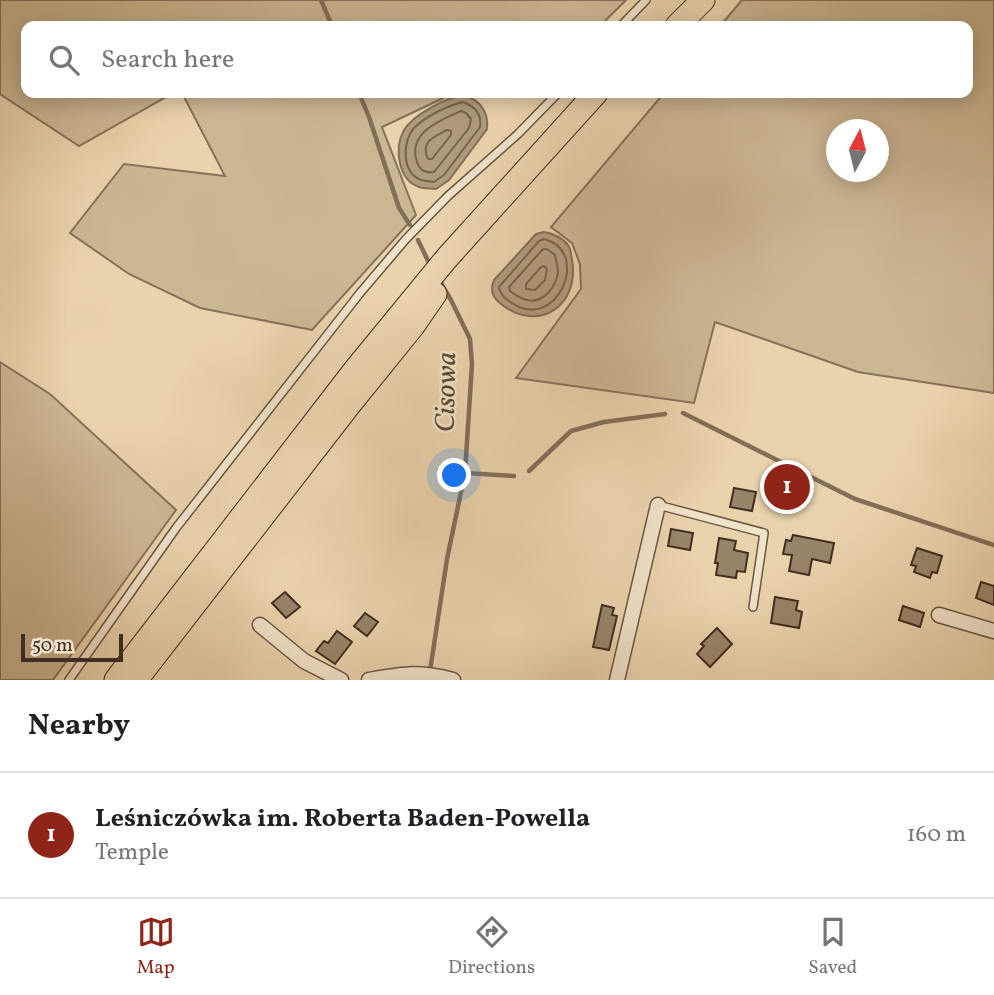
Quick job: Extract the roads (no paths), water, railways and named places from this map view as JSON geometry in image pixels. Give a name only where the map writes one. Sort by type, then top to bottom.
[{"type":"main road","points":[[664,21],[684,0]]},
{"type":"main road","points":[[682,21],[703,0]]},
{"type":"main road","points":[[116,680],[355,370],[430,290],[592,98]]},
{"type":"main road","points":[[450,265],[609,98]]},
{"type":"main road","points":[[136,680],[413,326],[430,290]]},
{"type":"street","points":[[617,680],[658,505]]},
{"type":"street","points":[[939,615],[994,631]]},
{"type":"street","points":[[260,625],[304,661],[341,680]]},
{"type":"street","points":[[369,680],[422,673],[446,678]]},
{"type":"lane","points":[[626,21],[646,0]]},
{"type":"lane","points":[[69,680],[176,528],[360,293],[448,196],[518,134],[553,98]]},
{"type":"lane","points":[[658,505],[764,533],[753,607]]},
{"type":"water","points":[[449,99],[475,100],[486,117],[487,129],[449,180],[436,189],[421,188],[406,178],[402,171],[399,154],[401,137],[415,118]]},
{"type":"water","points":[[544,232],[560,238],[569,247],[573,276],[570,290],[554,310],[529,316],[515,313],[496,299],[492,290],[494,280],[536,234]]},
{"type":"waterway","name":"Cisowa","points":[[321,0],[330,21]]},
{"type":"waterway","name":"Cisowa","points":[[361,98],[399,208],[410,225]]},
{"type":"waterway","name":"Cisowa","points":[[418,240],[430,265]]},
{"type":"waterway","name":"Cisowa","points":[[430,671],[447,559],[465,473],[472,364],[470,339],[438,278]]},
{"type":"waterway","points":[[683,413],[855,499],[994,545]]},
{"type":"waterway","points":[[529,471],[571,431],[604,422],[665,414]]},
{"type":"waterway","points":[[465,473],[514,476]]},
{"type":"place","name":"Leśniczówka im. Roberta Baden-Powella","points":[[787,487]]}]
